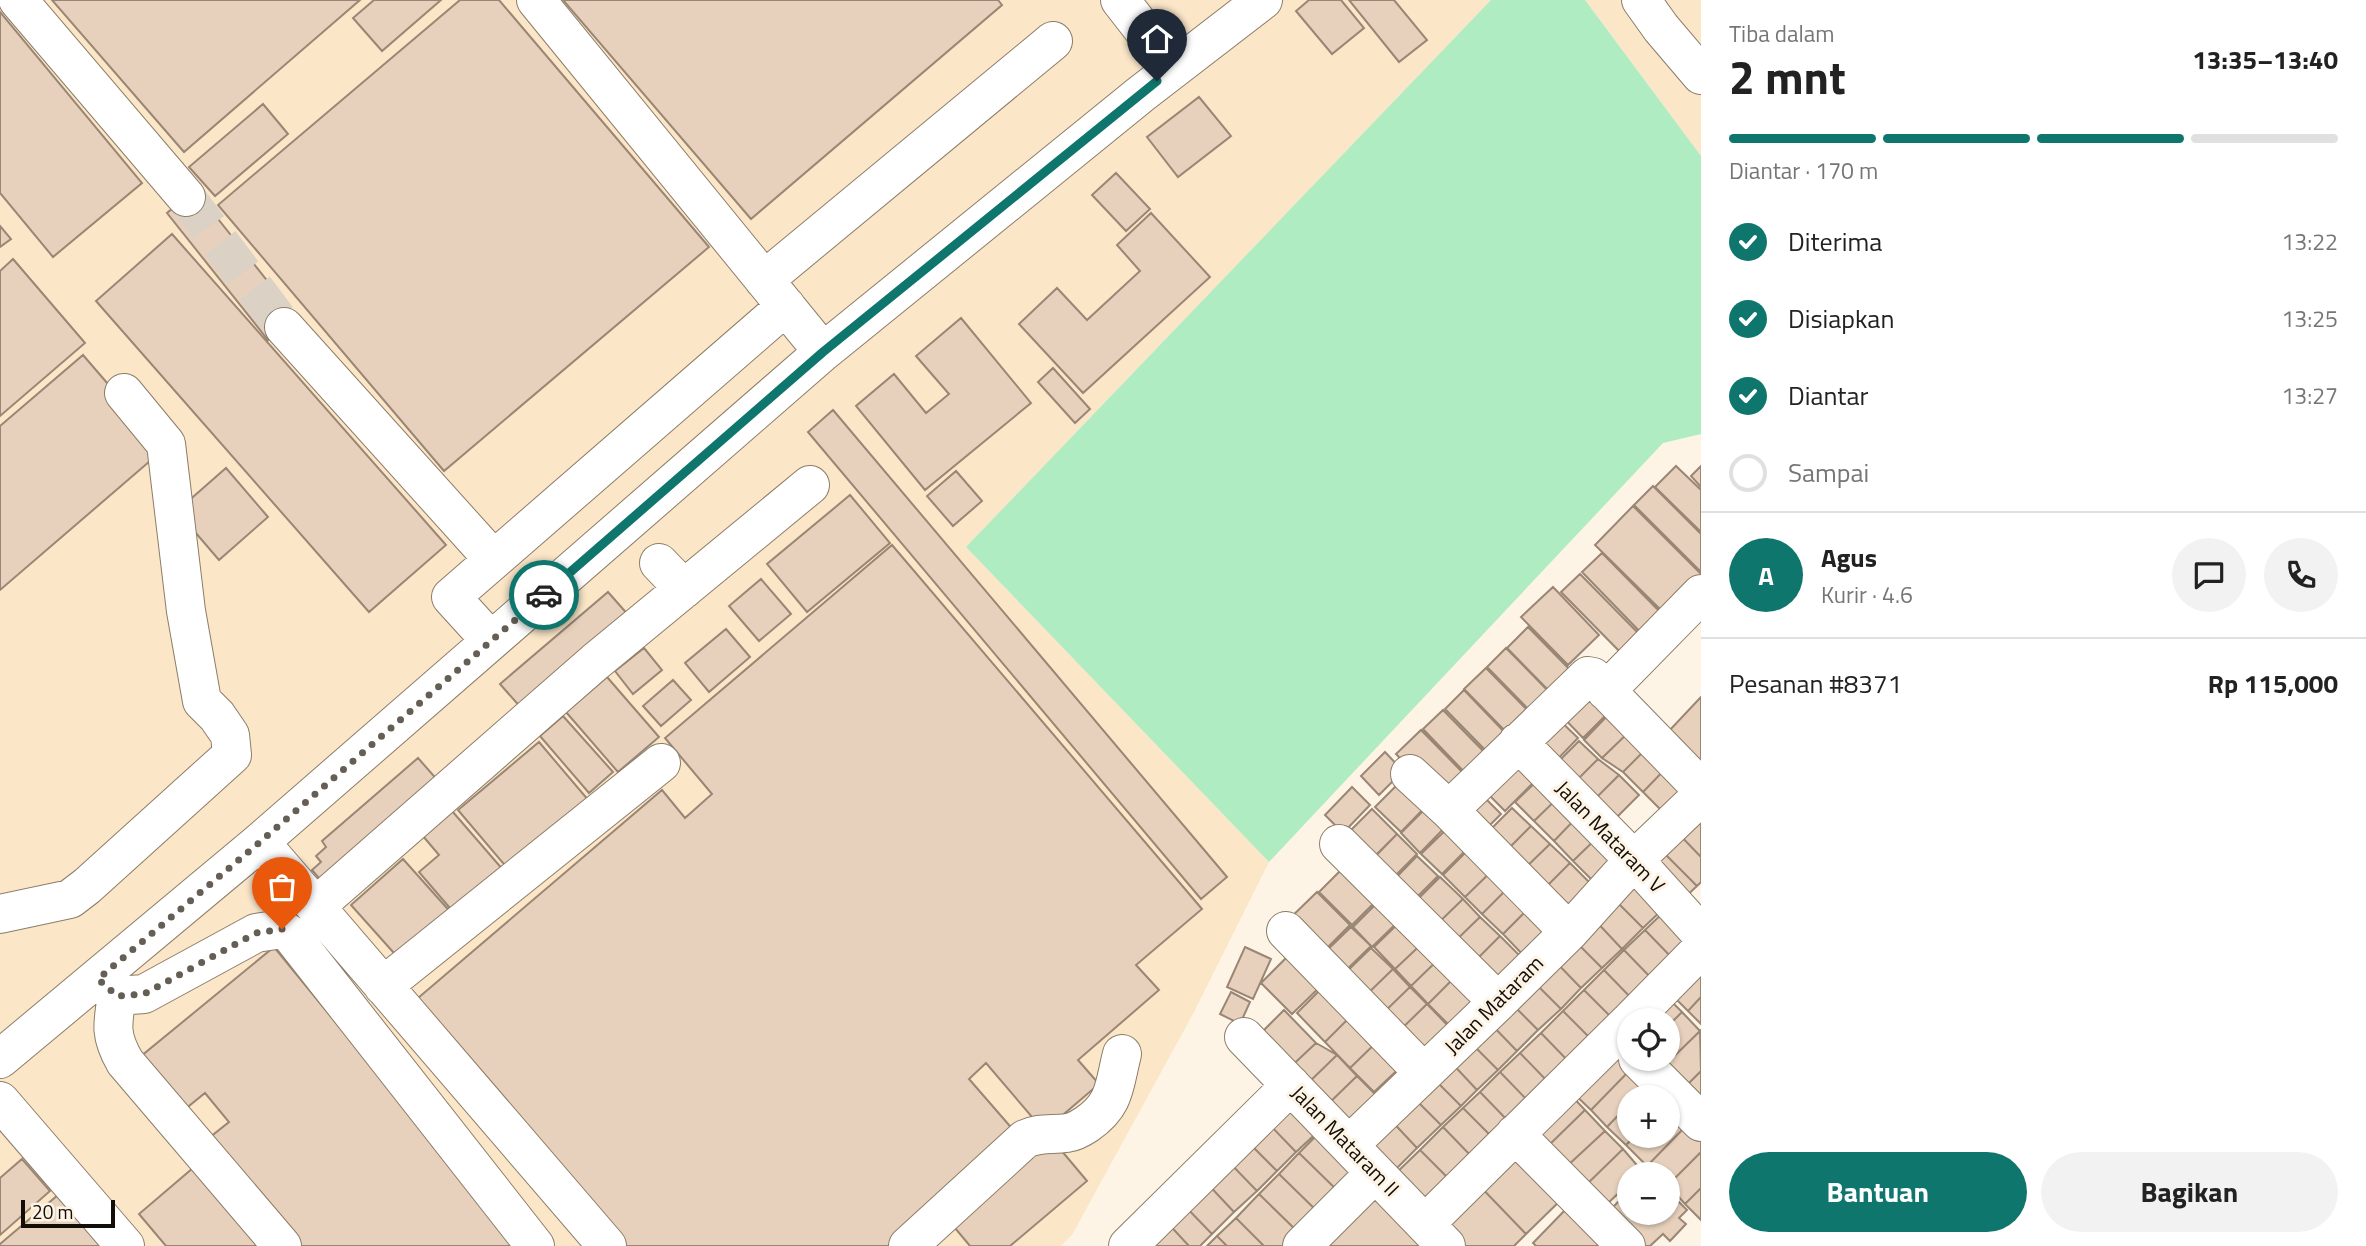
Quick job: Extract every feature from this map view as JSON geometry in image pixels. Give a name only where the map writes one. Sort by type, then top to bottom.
[{"type":"street","points":[[18,0],[186,198]]},
{"type":"street","points":[[536,0],[823,352]]},
{"type":"street","points":[[1120,0],[1173,68]]},
{"type":"street","points":[[0,1059],[107,987],[260,842],[823,352],[1173,68],[1263,0]]},
{"type":"street","points":[[1641,0],[1701,75]]},
{"type":"street","points":[[491,641],[451,597],[775,293],[1053,41]]},
{"type":"street","points":[[284,327],[493,559]]},
{"type":"street","points":[[0,914],[70,899],[88,886],[232,755],[230,735],[202,701],[186,611],[166,444],[124,393]]},
{"type":"street","points":[[316,906],[595,662],[672,576],[810,485]]},
{"type":"street","points":[[1606,691],[1697,606]]},
{"type":"street","points":[[1449,810],[1588,676],[1593,677],[1701,788]]},
{"type":"street","name":"Jalan Mataram V","points":[[1518,742],[1634,860],[1701,934]]},
{"type":"street","points":[[383,986],[662,763]]},
{"type":"street","points":[[1410,774],[1569,932]]},
{"type":"street","name":"Jalan Mataram","points":[[1349,1145],[1569,932],[1634,860],[1701,796]]},
{"type":"street","points":[[260,842],[607,1246]]},
{"type":"street","points":[[1339,844],[1498,1002]]},
{"type":"street","points":[[107,987],[144,994],[256,933],[282,929],[291,935],[535,1246]]},
{"type":"street","points":[[1286,931],[1424,1073]]},
{"type":"street","points":[[1652,1008],[1701,949]]},
{"type":"street","points":[[107,987],[115,1044],[125,1062],[282,1246]]},
{"type":"street","name":"Jalan Mataram II","points":[[1244,1037],[1435,1235]]},
{"type":"street","points":[[1435,1235],[1515,1134],[1617,1046]]},
{"type":"street","points":[[908,1246],[1025,1139],[1037,1134],[1069,1133],[1103,1112],[1110,1102],[1122,1054]]},
{"type":"street","points":[[1657,1071],[1701,1122]]},
{"type":"street","points":[[1128,1246],[1291,1085]]},
{"type":"street","points":[[0,1101],[125,1246]]},
{"type":"street","points":[[1515,1134],[1626,1246]]},
{"type":"street","points":[[1302,1246],[1375,1173]]},
{"type":"shaded area","points":[[0,0],[1491,0],[966,547],[1269,862],[1194,1012],[1072,1235],[1061,1246],[0,1246]]},
{"type":"shaded area","points":[[1585,0],[1701,0],[1701,156]]},
{"type":"green space","points":[[1491,0],[1585,0],[1701,156],[1701,434],[1663,443],[1269,862],[966,547]]},
{"type":"building","points":[[52,0],[360,0],[184,152]]},
{"type":"building","points":[[374,0],[441,0],[382,51],[353,18]]},
{"type":"building","points":[[460,0],[499,0],[709,247],[444,471],[218,205]]},
{"type":"building","points":[[563,0],[998,0],[1002,5],[751,219]]},
{"type":"building","points":[[1309,0],[1341,0],[1364,28],[1332,54],[1296,11]]},
{"type":"building","points":[[1349,0],[1394,0],[1427,40],[1399,62]]},
{"type":"building","points":[[0,12],[142,183],[53,257],[0,193]]},
{"type":"building","points":[[1199,97],[1231,136],[1178,177],[1147,137]]},
{"type":"building","points":[[263,104],[288,134],[215,196],[189,167]]},
{"type":"building","points":[[1116,173],[1150,209],[1126,231],[1092,195]]},
{"type":"building","points":[[195,190],[296,317],[268,340],[167,213]]},
{"type":"building","points":[[1151,213],[1210,277],[1083,393],[1019,324],[1057,288],[1087,320],[1140,271],[1117,245]]},
{"type":"building","points":[[0,226],[11,239],[0,247]]},
{"type":"building","points":[[172,234],[446,545],[369,612],[96,301]]},
{"type":"building","points":[[13,259],[85,343],[0,416],[0,271]]},
{"type":"building","points":[[961,318],[1031,403],[925,490],[856,406],[894,374],[926,413],[949,394],[916,356]]},
{"type":"building","points":[[83,355],[164,449],[0,590],[0,426]]},
{"type":"building","points":[[1053,368],[1090,409],[1075,423],[1038,382]]},
{"type":"building","points":[[833,410],[1227,877],[1201,899],[808,432]]},
{"type":"building","points":[[1676,466],[1701,490],[1701,532],[1655,487]]},
{"type":"building","points":[[1701,466],[1701,487],[1691,476]]},
{"type":"building","points":[[226,468],[268,517],[219,560],[177,511]]},
{"type":"building","points":[[956,471],[982,501],[953,526],[927,496]]},
{"type":"building","points":[[1653,486],[1701,534],[1701,572],[1634,505]]},
{"type":"building","points":[[850,495],[890,543],[807,612],[767,564]]},
{"type":"building","points":[[1633,506],[1701,574],[1701,582],[1667,616],[1595,545]]},
{"type":"building","points":[[892,545],[1202,909],[1136,965],[1159,990],[1078,1060],[1099,1084],[1044,1131],[986,1063],[969,1079],[1022,1140],[897,1246],[618,1246],[411,1004],[662,790],[685,818],[712,794],[665,738]]},
{"type":"building","points":[[1602,553],[1667,619],[1647,639],[1582,572]]},
{"type":"building","points":[[1580,574],[1646,641],[1627,659],[1561,592]]},
{"type":"building","points":[[761,579],[791,614],[759,641],[729,606]]},
{"type":"building","points":[[1553,587],[1599,635],[1568,665],[1521,617]]},
{"type":"building","points":[[608,592],[630,617],[522,709],[500,684]]},
{"type":"building","points":[[1528,627],[1577,677],[1556,698],[1507,648]]},
{"type":"building","points":[[726,629],[750,657],[709,692],[685,663]]},
{"type":"building","points":[[644,648],[662,670],[633,694],[615,671]]},
{"type":"building","points":[[1506,648],[1555,698],[1536,717],[1487,667]]},
{"type":"building","points":[[1486,668],[1535,718],[1513,739],[1464,689]]},
{"type":"building","points":[[607,677],[659,737],[618,772],[566,712]]},
{"type":"building","points":[[673,680],[691,700],[661,726],[643,706]]},
{"type":"building","points":[[1585,683],[1612,709],[1583,738],[1557,711]]},
{"type":"building","points":[[1464,690],[1512,740],[1494,759],[1445,709]]},
{"type":"building","points":[[1701,697],[1701,764],[1668,732]]},
{"type":"building","points":[[1443,710],[1492,760],[1472,780],[1423,729]]},
{"type":"building","points":[[1612,711],[1631,730],[1602,758],[1584,740]]},
{"type":"building","points":[[1551,712],[1578,738],[1549,768],[1522,741]]},
{"type":"building","points":[[563,716],[613,772],[589,793],[540,736]]},
{"type":"building","points":[[1421,730],[1470,780],[1445,805],[1396,754]]},
{"type":"building","points":[[1631,730],[1652,743],[1623,772],[1602,758]]},
{"type":"building","points":[[1579,741],[1598,759],[1569,788],[1550,770]]},
{"type":"building","points":[[539,742],[595,808],[514,876],[458,810]]},
{"type":"building","points":[[1652,743],[1671,763],[1643,792],[1623,772]]},
{"type":"building","points":[[1514,750],[1540,776],[1505,811],[1479,785]]},
{"type":"building","points":[[1385,752],[1403,771],[1379,795],[1361,776]]},
{"type":"building","points":[[418,758],[440,783],[330,891],[312,870],[321,862],[316,856],[326,847],[322,841]]},
{"type":"building","points":[[1598,759],[1619,775],[1590,804],[1569,788]]},
{"type":"building","points":[[1671,763],[1698,789],[1669,818],[1643,792]]},
{"type":"building","points":[[1408,774],[1433,799],[1401,832],[1375,807]]},
{"type":"building","points":[[1544,774],[1563,793],[1534,821],[1515,802]]},
{"type":"building","points":[[1619,775],[1639,795],[1610,824],[1590,804]]},
{"type":"building","points":[[1352,787],[1370,805],[1343,833],[1325,815]]},
{"type":"building","points":[[1475,788],[1501,814],[1479,836],[1453,811]]},
{"type":"building","points":[[1563,793],[1582,812],[1554,841],[1534,821]]},
{"type":"building","points":[[1434,800],[1453,819],[1420,853],[1401,833]]},
{"type":"building","points":[[446,804],[504,871],[455,914],[419,872],[439,855],[417,829]]},
{"type":"building","points":[[1512,808],[1531,826],[1502,855],[1484,836]]},
{"type":"building","points":[[1372,809],[1397,834],[1364,867],[1339,842]]},
{"type":"building","points":[[1582,812],[1603,832],[1573,861],[1554,841]]},
{"type":"building","points":[[1701,818],[1701,857],[1673,828]]},
{"type":"building","points":[[1455,821],[1475,841],[1442,874],[1421,854]]},
{"type":"building","points":[[1531,826],[1550,844],[1521,872],[1502,855]]},
{"type":"building","points":[[1673,828],[1701,857],[1701,882],[1697,886],[1656,845]]},
{"type":"building","points":[[1603,832],[1628,857],[1599,887],[1573,861]]},
{"type":"building","points":[[1397,834],[1417,854],[1384,887],[1365,867]]},
{"type":"building","points":[[1476,842],[1499,864],[1465,897],[1443,875]]},
{"type":"building","points":[[1550,844],[1570,863],[1541,892],[1521,872]]},
{"type":"building","points":[[1656,845],[1697,886],[1681,901],[1641,859]]},
{"type":"building","points":[[1417,856],[1438,876],[1405,909],[1385,889]]},
{"type":"building","points":[[403,859],[454,916],[402,962],[351,905]]},
{"type":"building","points":[[1352,859],[1385,892],[1352,925],[1319,892]]},
{"type":"building","points":[[1570,863],[1596,889],[1567,918],[1541,892]]},
{"type":"building","points":[[1499,864],[1515,881],[1482,914],[1465,897]]},
{"type":"building","points":[[1635,873],[1666,906],[1643,928],[1611,896]]},
{"type":"building","points":[[1440,877],[1463,899],[1429,932],[1407,910]]},
{"type":"building","points":[[1515,881],[1536,901],[1503,934],[1482,914]]},
{"type":"building","points":[[1317,892],[1350,925],[1317,958],[1284,924]]},
{"type":"building","points":[[1386,894],[1406,914],[1372,947],[1353,927]]},
{"type":"building","points":[[1611,896],[1643,928],[1622,949],[1591,916]]},
{"type":"building","points":[[1463,899],[1480,917],[1447,949],[1429,932]]},
{"type":"building","points":[[1536,901],[1559,925],[1526,958],[1503,934]]},
{"type":"building","points":[[1668,908],[1700,940],[1677,963],[1645,930]]},
{"type":"building","points":[[1407,915],[1429,937],[1395,969],[1374,947]]},
{"type":"building","points":[[1591,916],[1622,949],[1602,968],[1570,936]]},
{"type":"building","points":[[1480,917],[1500,936],[1467,969],[1447,949]]},
{"type":"building","points":[[1351,927],[1371,946],[1337,979],[1318,959]]},
{"type":"building","points":[[1645,930],[1677,963],[1656,983],[1624,950]]},
{"type":"building","points":[[1500,936],[1524,960],[1491,993],[1467,969]]},
{"type":"building","points":[[1570,936],[1602,968],[1581,988],[1550,956]]},
{"type":"building","points":[[1429,937],[1444,954],[1411,986],[1395,969]]},
{"type":"building","points":[[274,947],[519,1246],[297,1246],[209,1138],[229,1122],[205,1093],[184,1110],[140,1057]]},
{"type":"building","points":[[1245,947],[1271,959],[1253,999],[1227,987]]},
{"type":"building","points":[[1371,948],[1393,969],[1359,1002],[1338,980]]},
{"type":"building","points":[[1624,950],[1656,983],[1636,1003],[1604,970]]},
{"type":"building","points":[[1293,951],[1324,983],[1292,1014],[1261,983]]},
{"type":"building","points":[[1444,954],[1461,971],[1428,1004],[1411,986]]},
{"type":"building","points":[[1550,956],[1581,988],[1561,1009],[1529,977]]},
{"type":"building","points":[[1701,961],[1701,997],[1688,1011],[1670,993]]},
{"type":"building","points":[[1393,969],[1410,987],[1377,1019],[1359,1002]]},
{"type":"building","points":[[1604,970],[1636,1003],[1631,1008],[1617,1008],[1616,1022],[1584,990]]},
{"type":"building","points":[[1461,971],[1488,998],[1455,1031],[1428,1004]]},
{"type":"building","points":[[1529,977],[1561,1009],[1538,1030],[1506,998]]},
{"type":"building","points":[[1329,981],[1357,1010],[1325,1042],[1297,1013]]},
{"type":"building","points":[[1410,987],[1427,1004],[1393,1037],[1377,1019]]},
{"type":"building","points":[[1584,990],[1616,1022],[1595,1043],[1563,1011]]},
{"type":"building","points":[[1231,992],[1250,1002],[1240,1024],[1220,1014]]},
{"type":"building","points":[[1666,996],[1678,1008],[1654,1008]]},
{"type":"building","points":[[1701,997],[1701,1024],[1688,1011]]},
{"type":"building","points":[[1506,998],[1538,1030],[1517,1051],[1485,1018]]},
{"type":"building","points":[[1427,1004],[1454,1032],[1420,1064],[1393,1037]]},
{"type":"building","points":[[1284,1010],[1316,1043],[1283,1074],[1252,1042]]},
{"type":"building","points":[[1357,1010],[1383,1036],[1350,1068],[1325,1042]]},
{"type":"building","points":[[1563,1011],[1595,1043],[1572,1065],[1541,1033]]},
{"type":"building","points":[[1682,1012],[1700,1031],[1680,1050]]},
{"type":"building","points":[[1485,1018],[1517,1051],[1498,1070],[1466,1038]]},
{"type":"building","points":[[1700,1031],[1701,1071],[1681,1091],[1680,1085],[1675,1085],[1661,1071],[1680,1071],[1680,1050]]},
{"type":"building","points":[[1541,1033],[1572,1065],[1551,1085],[1520,1053]]},
{"type":"building","points":[[1383,1036],[1407,1061],[1374,1092],[1350,1068]]},
{"type":"building","points":[[1466,1038],[1498,1070],[1477,1090],[1446,1057]]},
{"type":"building","points":[[1316,1043],[1337,1055],[1304,1087],[1283,1074]]},
{"type":"building","points":[[1609,1047],[1617,1055],[1617,1071],[1629,1071],[1591,1110],[1568,1088]]},
{"type":"building","points":[[1520,1053],[1551,1085],[1532,1105],[1500,1072]]},
{"type":"building","points":[[1337,1055],[1357,1076],[1324,1108],[1304,1087]]},
{"type":"building","points":[[1446,1057],[1477,1090],[1461,1106],[1429,1074]]},
{"type":"building","points":[[1629,1071],[1633,1071],[1647,1085],[1617,1085],[1617,1117],[1607,1127],[1591,1110]]},
{"type":"building","points":[[1701,1071],[1701,1111],[1681,1091]]},
{"type":"building","points":[[1500,1072],[1532,1105],[1511,1124],[1480,1092]]},
{"type":"building","points":[[1429,1074],[1461,1106],[1441,1125],[1409,1093]]},
{"type":"building","points":[[1357,1076],[1383,1102],[1350,1134],[1324,1108]]},
{"type":"building","points":[[1566,1090],[1585,1110],[1547,1147],[1528,1127]]},
{"type":"building","points":[[1480,1092],[1511,1124],[1495,1140],[1463,1108]]},
{"type":"building","points":[[1409,1093],[1441,1125],[1417,1148],[1386,1115]]},
{"type":"building","points":[[1290,1094],[1323,1127],[1296,1152],[1264,1119]]},
{"type":"building","points":[[1463,1108],[1495,1140],[1475,1160],[1443,1127]]},
{"type":"building","points":[[1585,1110],[1605,1131],[1566,1167],[1547,1147]]},
{"type":"building","points":[[1386,1115],[1417,1148],[1389,1176],[1357,1144]]},
{"type":"building","points":[[1617,1117],[1617,1136],[1607,1127]]},
{"type":"building","points":[[1680,1118],[1687,1125],[1680,1132]]},
{"type":"building","points":[[1264,1119],[1296,1152],[1277,1171],[1244,1138]]},
{"type":"building","points":[[1687,1125],[1701,1139],[1701,1152],[1680,1173],[1680,1162],[1651,1162],[1665,1148],[1680,1148],[1680,1132]]},
{"type":"building","points":[[1325,1127],[1368,1170],[1342,1195],[1299,1153]]},
{"type":"building","points":[[1443,1127],[1475,1160],[1452,1182],[1420,1150]]},
{"type":"building","points":[[1605,1131],[1617,1143],[1617,1148],[1623,1149],[1584,1187],[1566,1167]]},
{"type":"building","points":[[1050,1137],[1087,1181],[1010,1246],[970,1246],[950,1222]]},
{"type":"building","points":[[1244,1138],[1277,1171],[1257,1191],[1225,1158]]},
{"type":"building","points":[[1510,1143],[1565,1196],[1526,1234],[1473,1179]]},
{"type":"building","points":[[1629,1148],[1665,1148],[1651,1162],[1643,1162]]},
{"type":"building","points":[[1623,1149],[1634,1162],[1617,1162],[1617,1195],[1604,1207],[1584,1187]]},
{"type":"building","points":[[1420,1150],[1452,1182],[1423,1211],[1391,1178]]},
{"type":"building","points":[[1701,1152],[1701,1188],[1685,1204],[1680,1198],[1680,1173]]},
{"type":"building","points":[[1299,1153],[1342,1195],[1322,1216],[1279,1174]]},
{"type":"building","points":[[1225,1158],[1257,1191],[1234,1212],[1203,1179]]},
{"type":"building","points":[[22,1159],[50,1191],[0,1235],[0,1178]]},
{"type":"building","points":[[193,1168],[259,1246],[166,1246],[139,1214]]},
{"type":"building","points":[[1279,1174],[1322,1216],[1302,1236],[1259,1194]]},
{"type":"building","points":[[1203,1179],[1234,1212],[1212,1234],[1180,1201]]},
{"type":"building","points":[[1473,1179],[1526,1234],[1514,1246],[1463,1246],[1436,1217]]},
{"type":"building","points":[[1377,1188],[1428,1246],[1320,1246]]},
{"type":"building","points":[[1701,1188],[1701,1220],[1685,1204]]},
{"type":"building","points":[[1259,1194],[1302,1236],[1292,1246],[1264,1246],[1236,1218]]},
{"type":"building","points":[[58,1195],[101,1246],[0,1246],[0,1244]]},
{"type":"building","points":[[1180,1201],[1212,1234],[1200,1246],[1189,1246],[1163,1218]]},
{"type":"building","points":[[1617,1203],[1617,1221],[1608,1212]]},
{"type":"building","points":[[1680,1203],[1687,1210],[1680,1217]]},
{"type":"building","points":[[1569,1206],[1609,1246],[1536,1246],[1533,1243]]},
{"type":"building","points":[[1163,1218],[1189,1246],[1146,1246]]},
{"type":"building","points":[[1236,1218],[1264,1246],[1227,1246],[1217,1236]]},
{"type":"building","points":[[1680,1219],[1686,1224],[1670,1241],[1663,1234],[1650,1246],[1641,1246],[1621,1225],[1680,1225]]},
{"type":"building","points":[[1217,1236],[1227,1246],[1207,1246]]},
{"type":"tunnel","points":[[186,197],[284,327]]},
{"type":"way so far","points":[[282,929],[256,933],[144,994],[117,996],[98,979],[544,595]]},
{"type":"route","points":[[544,595],[823,352],[1157,81]]}]
